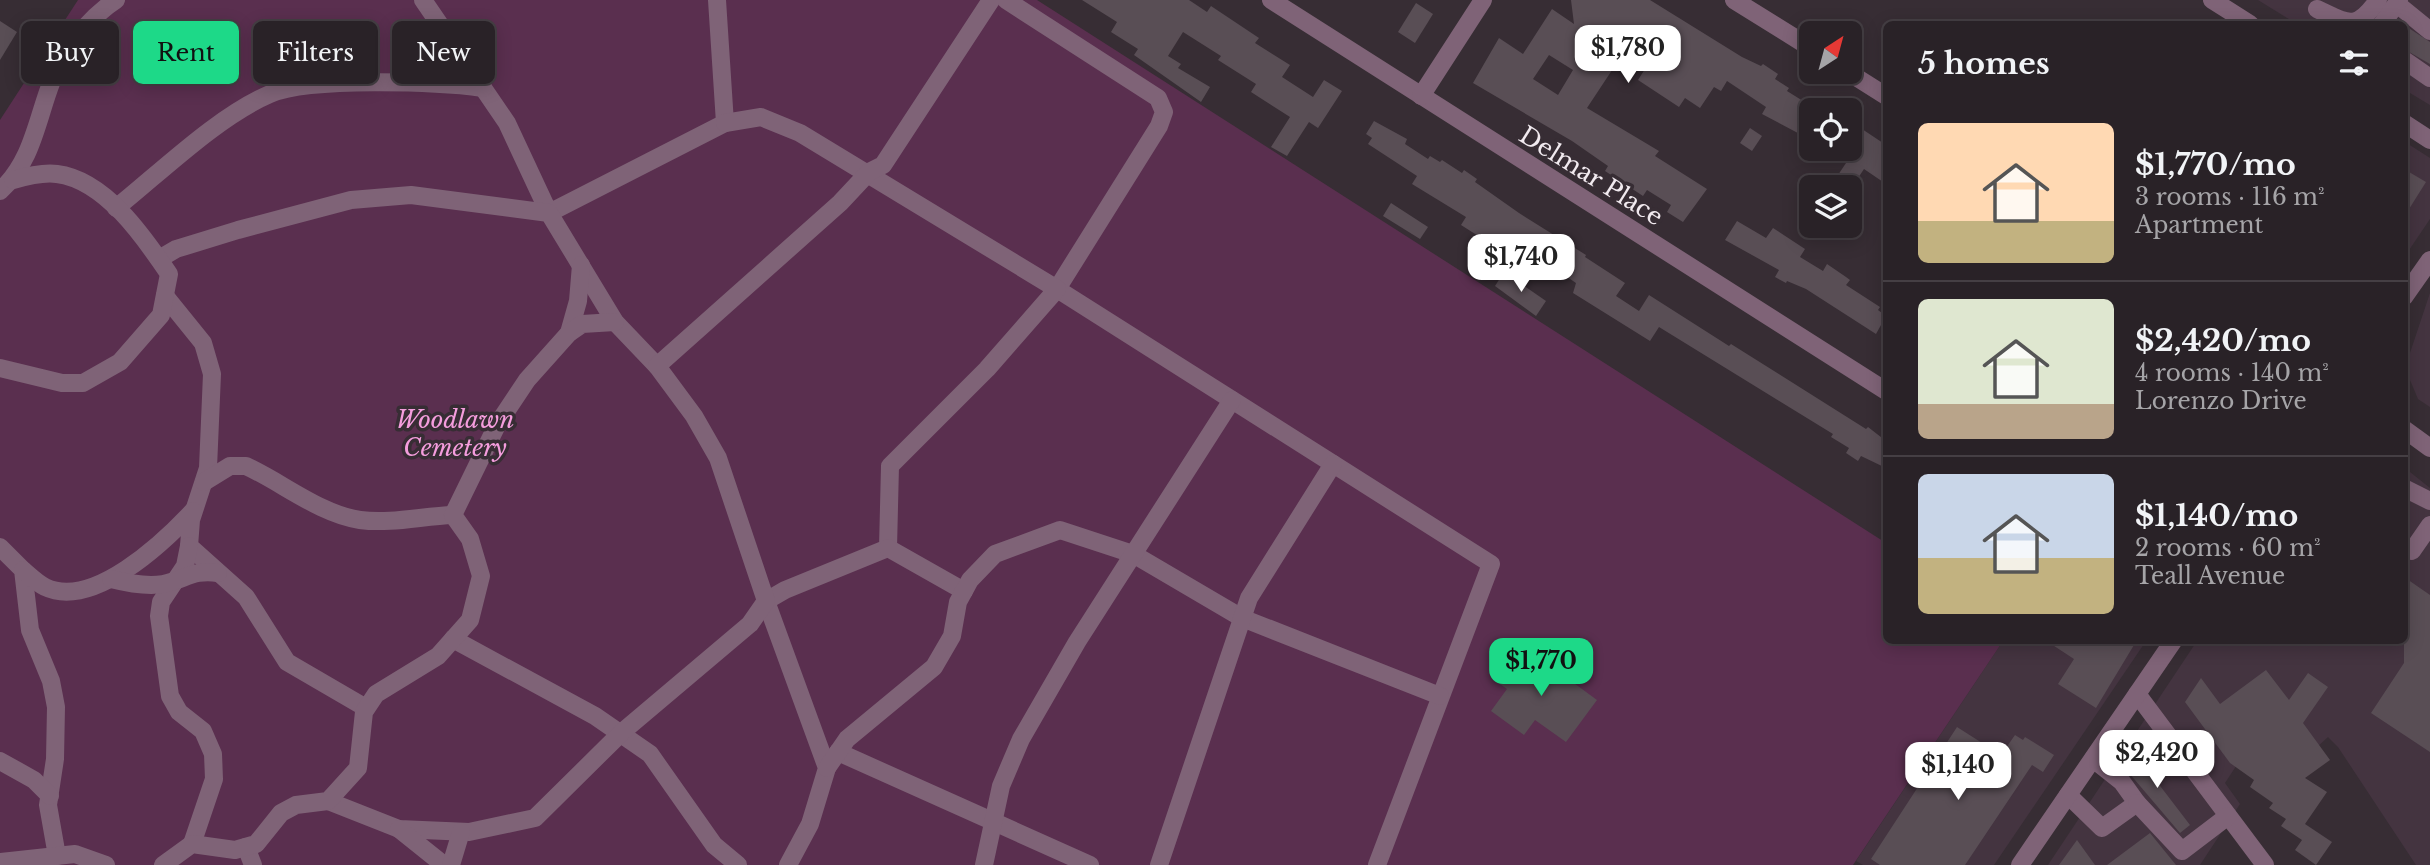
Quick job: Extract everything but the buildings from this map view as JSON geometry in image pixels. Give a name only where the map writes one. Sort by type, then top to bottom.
[{"type":"street","points":[[7,186],[26,156],[61,60],[84,31],[116,0]]},
{"type":"street","points":[[423,0],[508,123],[549,213],[615,322],[657,366],[694,416],[718,458],[766,601],[827,768]]},
{"type":"street","points":[[717,0],[725,122]]},
{"type":"street","points":[[657,366],[840,203],[869,172],[883,166],[991,0]]},
{"type":"street","points":[[887,548],[890,466],[987,369],[1056,289],[1159,126],[1164,112],[1158,98],[1006,0]]},
{"type":"street","name":"Delmar Place","points":[[1271,0],[1883,389]]},
{"type":"street","points":[[1421,96],[1483,0]]},
{"type":"street","points":[[1734,0],[1799,41]]},
{"type":"street","points":[[2212,0],[2245,21]]},
{"type":"street","points":[[2361,21],[2378,15],[2398,2],[2430,31]]},
{"type":"street","points":[[2316,11],[2348,21]]},
{"type":"street","points":[[2408,63],[2430,78]]},
{"type":"street","points":[[1862,80],[1883,94]]},
{"type":"street","points":[[116,208],[239,110],[272,93],[296,86],[340,84],[459,85],[483,88]]},
{"type":"street","points":[[159,259],[176,249],[351,200],[411,195],[549,213],[725,122],[761,117],[800,133],[869,172],[1491,564],[1377,865]]},
{"type":"street","points":[[2408,126],[2430,140]]},
{"type":"street","points":[[0,368],[62,383],[83,383],[120,362],[161,314],[169,274],[138,229],[97,190],[59,174],[7,186]]},
{"type":"street","points":[[2408,291],[2430,260]]},
{"type":"street","points":[[569,333],[578,301],[581,265]]},
{"type":"street","points":[[163,865],[192,844],[214,779],[213,754],[203,731],[179,712],[170,696],[165,674],[161,602],[185,566],[195,510],[204,482],[211,441],[212,374],[203,343],[165,296]]},
{"type":"street","points":[[453,515],[497,425],[527,380],[569,333],[582,324],[615,322]]},
{"type":"street","points":[[984,865],[1001,786],[1021,739],[1077,642],[1232,400]]},
{"type":"street","points":[[211,441],[246,466],[333,512],[360,520],[391,521],[453,515]]},
{"type":"street","points":[[1159,865],[1249,598],[1333,464]]},
{"type":"street","points":[[204,482],[230,466],[246,466]]},
{"type":"street","points":[[2408,490],[2430,501]]},
{"type":"street","points":[[0,547],[46,588],[79,589],[111,579],[156,547],[195,510]]},
{"type":"street","points":[[328,801],[358,768],[366,708],[376,694],[438,656],[470,620],[481,576],[470,539],[453,515]]},
{"type":"street","points":[[2412,551],[2430,525]]},
{"type":"street","points":[[788,865],[810,824],[827,768],[847,739],[934,667],[952,636],[958,601],[970,580],[995,554],[1060,530],[1133,554],[1242,618],[1440,696]]},
{"type":"street","points":[[189,545],[246,597],[288,662],[366,708]]},
{"type":"street","points":[[887,548],[964,591]]},
{"type":"street","points":[[399,829],[461,832],[535,818],[621,733],[750,624],[766,601],[785,590],[887,548]]},
{"type":"street","points":[[23,570],[30,630],[51,681],[56,706],[55,759],[48,805],[57,856]]},
{"type":"street","points":[[111,579],[133,584],[163,584],[202,570],[218,573]]},
{"type":"street","points":[[453,639],[621,733],[650,754],[714,845],[738,865]]},
{"type":"street","points":[[2020,865],[2171,644]]},
{"type":"street","points":[[2137,694],[2265,865]]},
{"type":"street","points":[[838,752],[993,824],[1090,865]]},
{"type":"street","points":[[2093,759],[2122,782],[2137,803],[2182,851],[2228,816]]},
{"type":"street","points":[[0,761],[34,780],[50,796]]},
{"type":"street","points":[[2068,795],[2088,810],[2102,828],[2137,803]]},
{"type":"street","points":[[192,844],[235,850],[256,844],[281,813],[296,805],[328,801],[399,829],[444,865]]},
{"type":"street","points":[[451,865],[461,832]]},
{"type":"street","points":[[246,847],[253,865]]},
{"type":"street","points":[[0,862],[75,854],[106,865]]},
{"type":"shaded area","points":[[2258,0],[2430,0],[2430,105],[2408,92],[2408,21],[2292,21]]},
{"type":"shaded area","points":[[2408,144],[2430,158],[2430,219],[2408,252]]},
{"type":"shaded area","points":[[2430,293],[2430,407],[2418,399],[2408,375],[2408,359]]},
{"type":"shaded area","points":[[2408,470],[2430,488],[2430,865],[2416,865],[2338,747],[2328,737],[2292,770],[2259,731],[2225,783],[2240,804],[2200,865],[2048,865],[2195,644],[2408,644]]},
{"type":"shaded area","points":[[2001,644],[2144,644],[1994,865],[1863,865],[1856,861]]},
{"type":"green space","name":"Woodlawn Cemetery","points":[[78,0],[1037,0],[1883,541],[1883,644],[2001,644],[1853,865],[0,865],[0,120],[23,84],[119,84],[119,21],[64,21]]}]
